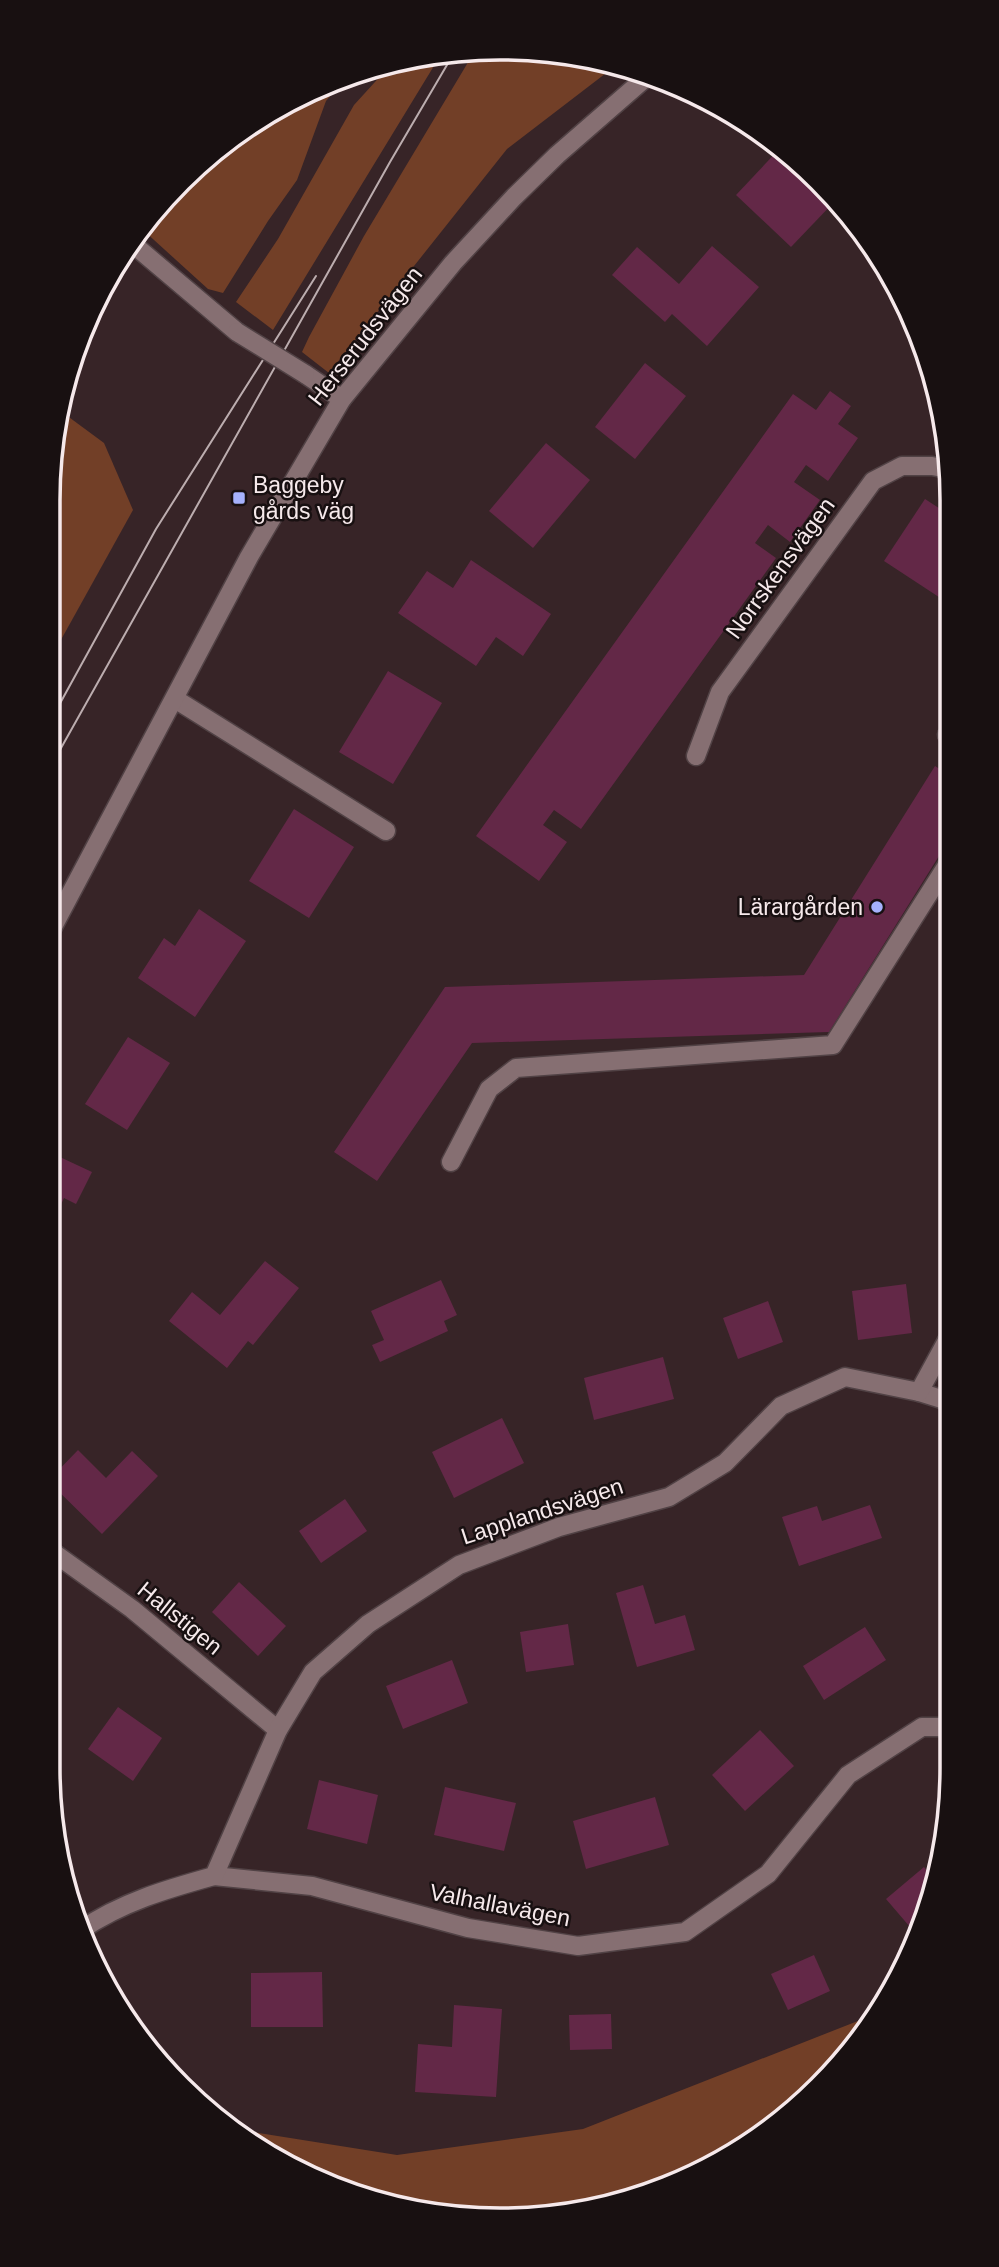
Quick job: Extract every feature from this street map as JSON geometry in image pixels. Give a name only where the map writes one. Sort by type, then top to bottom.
[{"type":"street","name":"Herserudsvägen","points":[[59,916],[249,557],[342,398],[453,264],[514,197],[557,155],[640,83]]},
{"type":"street","points":[[138,249],[237,332],[342,398]]},
{"type":"street","name":"Norrskensvägen","points":[[696,756],[720,692],[873,481],[902,466],[939,467]]},
{"type":"street","points":[[175,699],[386,831]]},
{"type":"street","points":[[451,1162],[489,1089],[516,1068],[833,1045],[940,876]]},
{"type":"street","points":[[919,1392],[940,1353]]},
{"type":"street","name":"Lapplandsvägen","points":[[214,1876],[278,1730],[313,1672],[368,1624],[459,1565],[565,1526],[669,1497],[724,1463],[781,1406],[845,1377],[940,1399]]},
{"type":"street","name":"Hallstigen","points":[[59,1557],[132,1609],[278,1730]]},
{"type":"street","name":"Valhallavägen","points":[[214,1876],[312,1886],[468,1928],[578,1946],[685,1932],[768,1874],[849,1775],[922,1727],[940,1727]]},
{"type":"street","points":[[89,1925],[121,1906],[214,1876]]},
{"type":"shaded area","points":[[469,60],[528,60],[607,73],[507,149],[329,373],[302,352],[364,236]]},
{"type":"shaded area","points":[[435,64],[273,330],[236,302],[278,239],[354,105],[381,76]]},
{"type":"shaded area","points":[[334,92],[326,101],[297,180],[223,293],[208,289],[148,235],[188,188],[232,150],[280,118]]},
{"type":"shaded area","points":[[68,416],[104,443],[133,510],[59,643],[60,471]]},
{"type":"shaded area","points":[[859,2021],[811,2079],[767,2117],[720,2149],[641,2184],[585,2199],[500,2208],[414,2199],[386,2193],[331,2174],[279,2149],[254,2132],[397,2155],[583,2129]]},
{"type":"building","points":[[773,155],[829,208],[791,247],[736,195]]},
{"type":"building","points":[[712,246],[759,287],[707,346],[672,314],[665,322],[612,275],[637,247],[679,284]]},
{"type":"building","points":[[645,363],[686,396],[635,459],[595,427]]},
{"type":"building","points":[[830,391],[851,406],[838,424],[858,438],[828,481],[806,465],[794,482],[820,500],[790,542],[768,525],[755,543],[776,558],[581,829],[554,810],[543,825],[567,842],[539,881],[476,836],[793,394],[816,410]]},
{"type":"building","points":[[546,443],[590,480],[533,548],[489,511]]},
{"type":"building","points":[[925,499],[940,509],[940,598],[884,561]]},
{"type":"building","points":[[471,560],[551,614],[523,656],[496,637],[476,666],[398,613],[427,571],[453,588]]},
{"type":"building","points":[[388,671],[442,703],[393,784],[339,752]]},
{"type":"building","name":"Lärargården","points":[[935,766],[940,769],[940,854],[829,1032],[472,1043],[377,1181],[334,1152],[445,987],[804,975]]},
{"type":"building","points":[[294,809],[354,847],[309,918],[249,881]]},
{"type":"building","points":[[199,909],[246,941],[195,1017],[138,978],[164,938],[175,946]]},
{"type":"building","points":[[128,1037],[170,1063],[127,1130],[85,1104]]},
{"type":"building","points":[[59,1157],[92,1172],[76,1204],[64,1198],[59,1209]]},
{"type":"building","points":[[265,1261],[299,1288],[253,1345],[248,1341],[227,1368],[169,1321],[192,1292],[220,1315]]},
{"type":"building","points":[[441,1280],[457,1315],[444,1321],[448,1331],[380,1362],[372,1345],[384,1340],[371,1311]]},
{"type":"building","points":[[906,1284],[912,1333],[858,1340],[852,1291]]},
{"type":"building","points":[[768,1301],[783,1342],[738,1359],[723,1318]]},
{"type":"building","points":[[663,1357],[674,1399],[594,1420],[584,1378]]},
{"type":"building","points":[[502,1418],[524,1463],[454,1498],[432,1452]]},
{"type":"building","points":[[78,1450],[106,1478],[132,1451],[158,1476],[102,1534],[59,1492],[59,1470]]},
{"type":"building","points":[[345,1499],[367,1531],[321,1563],[299,1531]]},
{"type":"building","points":[[870,1505],[882,1538],[799,1566],[782,1517],[817,1506],[822,1521]]},
{"type":"building","points":[[239,1582],[286,1626],[258,1656],[212,1612]]},
{"type":"building","points":[[643,1585],[655,1624],[685,1615],[695,1650],[637,1667],[616,1593]]},
{"type":"building","points":[[568,1624],[574,1665],[526,1672],[520,1632]]},
{"type":"building","points":[[865,1627],[886,1660],[824,1700],[803,1666]]},
{"type":"building","points":[[452,1660],[468,1703],[403,1729],[386,1686]]},
{"type":"building","points":[[118,1707],[162,1738],[133,1781],[88,1749]]},
{"type":"building","points":[[760,1730],[794,1766],[745,1811],[712,1775]]},
{"type":"building","points":[[319,1780],[378,1795],[367,1844],[307,1829]]},
{"type":"building","points":[[445,1787],[516,1803],[504,1851],[434,1835]]},
{"type":"building","points":[[655,1797],[669,1845],[586,1869],[573,1821]]},
{"type":"building","points":[[924,1867],[927,1871],[910,1926],[886,1899]]},
{"type":"building","points":[[814,1955],[830,1991],[788,2010],[771,1974]]},
{"type":"building","points":[[322,1972],[323,2027],[251,2027],[251,1973]]},
{"type":"building","points":[[454,2005],[502,2009],[496,2097],[415,2092],[418,2044],[452,2047]]},
{"type":"building","points":[[611,2014],[612,2049],[570,2050],[569,2015]]},
{"type":"tram line","points":[[59,752],[449,62]]},
{"type":"tram line","points":[[59,705],[156,529],[316,276]]},
{"type":"place","name":"Baggeby gårds väg","points":[[239,498]]},
{"type":"place","name":"Lärargården","points":[[877,907]]}]
